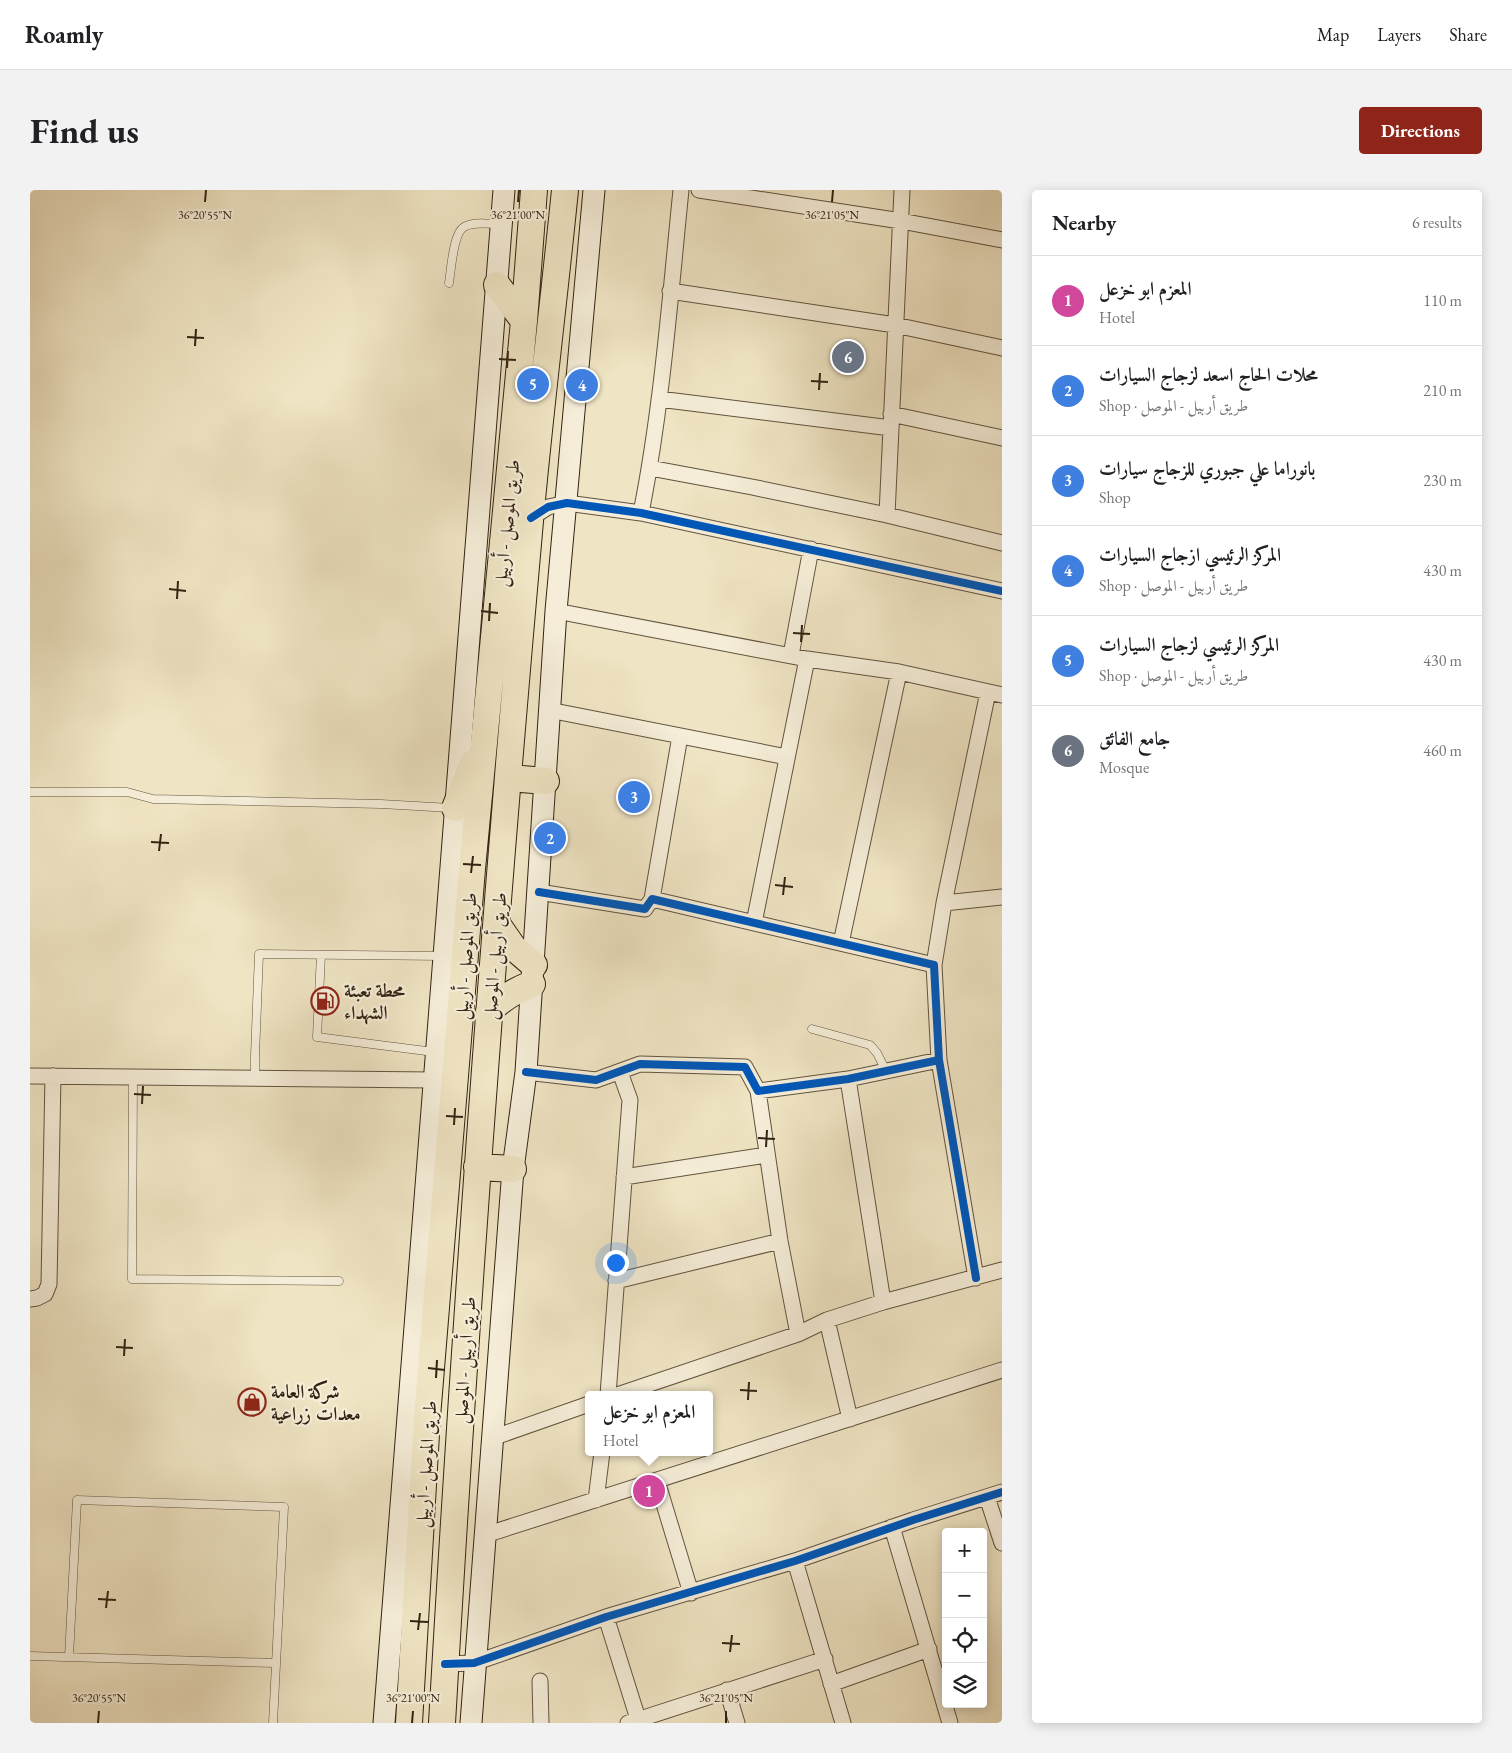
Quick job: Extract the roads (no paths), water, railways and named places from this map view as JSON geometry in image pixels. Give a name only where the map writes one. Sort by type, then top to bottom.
[{"type":"highway","name":"طريق الموصل - أربيل","points":[[409,1723],[402,1635],[427,1417],[428,1290],[484,737],[519,518],[524,321],[534,190]]},
{"type":"highway","name":"طريق أربيل - الموصل","points":[[442,1723],[457,1458],[489,1010],[509,778],[519,518],[566,190]]},
{"type":"highway","points":[[497,285],[524,321]]},
{"type":"highway","points":[[455,808],[484,737]]},
{"type":"highway","points":[[509,778],[546,782]]},
{"type":"highway","points":[[489,1010],[518,989],[533,974],[497,924]]},
{"type":"highway","points":[[478,1168],[513,1168]]},
{"type":"main road","points":[[428,1290],[433,1080],[504,190]]},
{"type":"main road","points":[[471,1723],[474,1663],[513,1168],[526,1072],[556,611],[594,190]]},
{"type":"main road","points":[[384,1723],[402,1635]]},
{"type":"street","points":[[641,513],[650,468],[659,399],[681,190]]},
{"type":"street","points":[[700,190],[901,220],[1002,240]]},
{"type":"street","points":[[887,515],[902,190]]},
{"type":"street","points":[[670,291],[895,325],[1002,348]]},
{"type":"street","points":[[659,399],[891,421],[1002,438]]},
{"type":"street","points":[[650,468],[887,515],[1002,543]]},
{"type":"street","points":[[519,518],[548,507],[567,503],[641,513],[1002,591]]},
{"type":"street","points":[[791,655],[811,549]]},
{"type":"street","points":[[556,611],[807,659],[899,672],[995,694],[944,903],[934,965],[939,1060],[976,1278]]},
{"type":"street","points":[[754,923],[807,659]]},
{"type":"street","points":[[842,943],[899,672]]},
{"type":"street","points":[[549,710],[787,758]]},
{"type":"street","points":[[539,892],[645,909],[652,899],[680,736]]},
{"type":"street","points":[[944,903],[1002,897]]},
{"type":"street","points":[[652,899],[934,965]]},
{"type":"street","points":[[758,1091],[848,1079],[939,1060]]},
{"type":"street","points":[[526,1072],[596,1080],[640,1064],[746,1067],[758,1091],[780,1241],[798,1334]]},
{"type":"street","points":[[608,1391],[630,1100],[620,1072]]},
{"type":"street","points":[[30,1076],[433,1080]]},
{"type":"street","points":[[30,1299],[45,1294],[48,1284],[53,1076]]},
{"type":"street","points":[[848,1079],[884,1302]]},
{"type":"street","points":[[624,1177],[767,1155]]},
{"type":"street","points":[[616,1281],[780,1241]]},
{"type":"street","points":[[629,1391],[798,1334],[827,1320],[884,1302],[1002,1270]]},
{"type":"street","points":[[827,1320],[850,1419]]},
{"type":"street","points":[[485,1535],[1002,1370]]},
{"type":"street","points":[[492,1438],[585,1405]]},
{"type":"street","points":[[596,1500],[602,1456]]},
{"type":"street","points":[[657,1481],[691,1592]]},
{"type":"street","points":[[446,1664],[474,1663],[606,1617],[795,1561],[892,1527],[1002,1492]]},
{"type":"street","points":[[987,1497],[1002,1543]]},
{"type":"street","points":[[892,1527],[950,1723]]},
{"type":"street","points":[[795,1561],[843,1723]]},
{"type":"street","points":[[606,1617],[633,1721],[825,1659]]},
{"type":"street","points":[[831,1684],[929,1649]]},
{"type":"street","points":[[540,1682],[541,1723]]},
{"type":"street","points":[[727,1690],[736,1723]]},
{"type":"lane","points":[[449,284],[457,234],[464,227],[475,224],[502,224]]},
{"type":"lane","points":[[30,792],[126,792],[153,800],[381,804],[455,808]]},
{"type":"lane","points":[[256,1078],[255,1056],[259,954],[443,956]]},
{"type":"lane","points":[[321,955],[317,1037],[436,1052]]},
{"type":"lane","points":[[812,1028],[870,1045],[877,1053],[886,1071]]},
{"type":"lane","points":[[132,1077],[132,1279],[339,1281]]},
{"type":"lane","points":[[69,1657],[77,1500],[284,1507],[273,1723]]},
{"type":"lane","points":[[30,1656],[276,1663]]},
{"type":"place","name":"جامع الفائق","points":[[848,357]]},
{"type":"place","name":"المركز الرئيسي لزجاج السيارات","points":[[533,384]]},
{"type":"place","name":"المركز الرئيسي ازجاج السيارات","points":[[582,385]]},
{"type":"place","name":"بانوراما علي جبوري للزجاج سيارات","points":[[634,797]]},
{"type":"place","name":"محلات الحاج اسعد لزجاج السيارات","points":[[550,838]]},
{"type":"place","name":"محطة تعبئة الشهداء","points":[[325,1001]]},
{"type":"place","name":"شركة العامة معدات زراعية","points":[[252,1402]]},
{"type":"place","name":"المعزم ابو خزعل","points":[[649,1491]]}]
